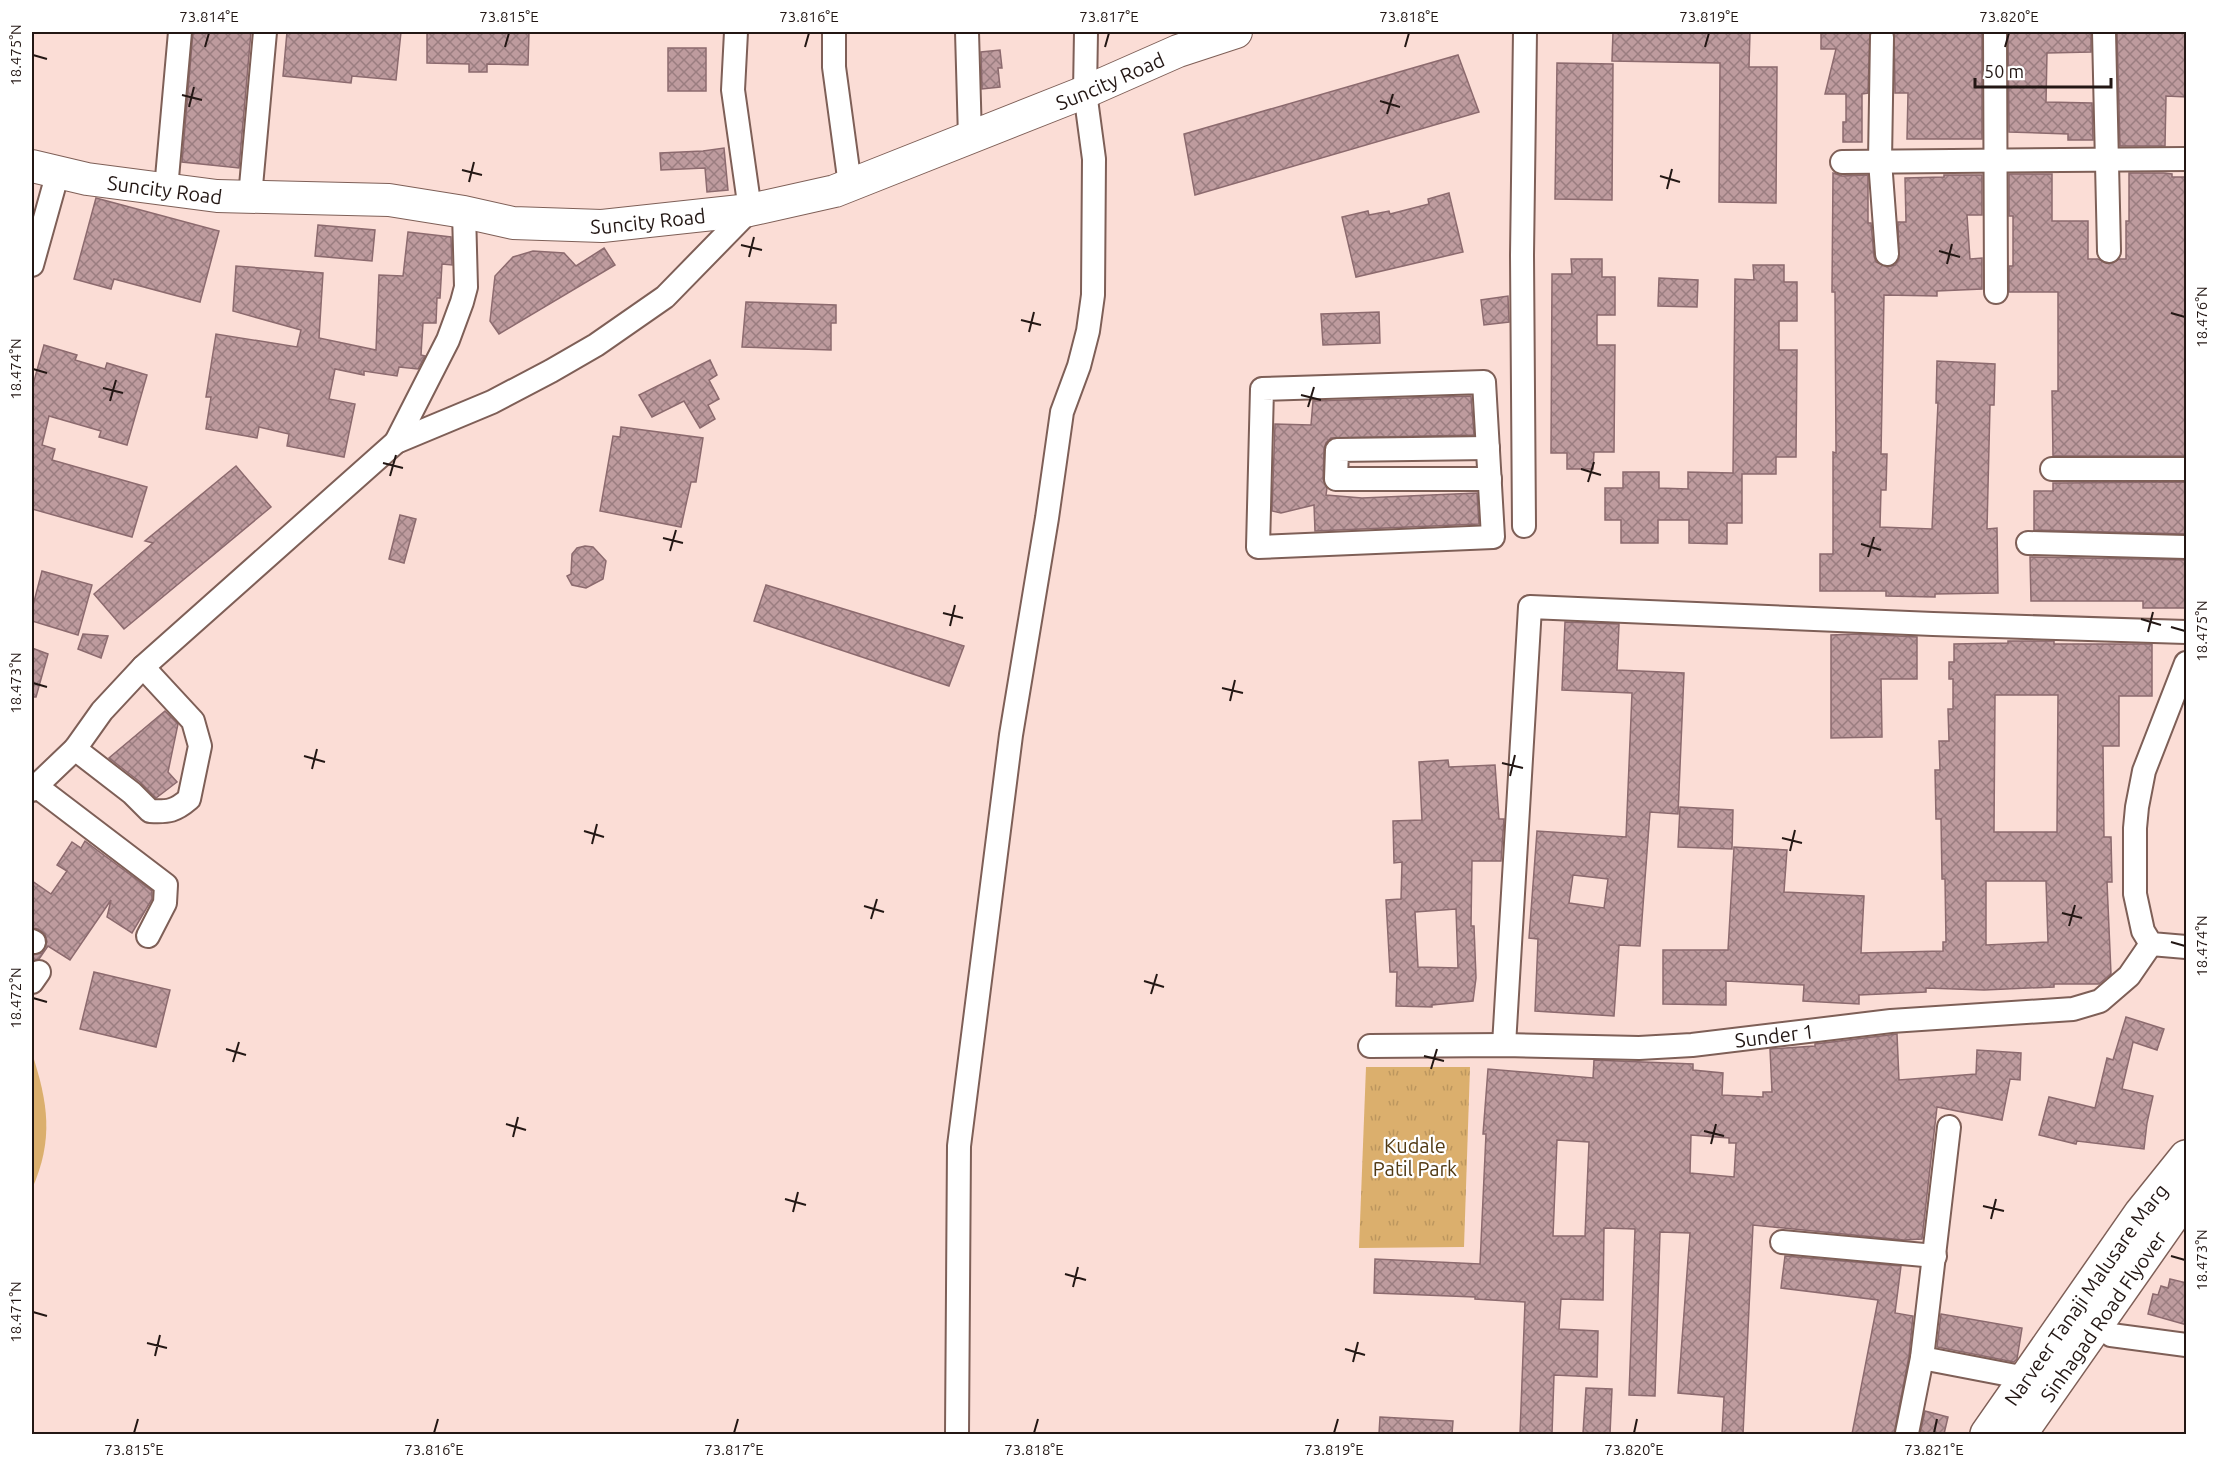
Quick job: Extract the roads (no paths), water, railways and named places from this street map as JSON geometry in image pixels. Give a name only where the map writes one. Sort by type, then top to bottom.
[{"type":"main road","name":"Narveer Tanaji Malusare Marg","points":[[1988,1434],[2141,1213],[2187,1157]]},
{"type":"main road","name":"Sinhagad Road Flyover","points":[[2006,1434],[2134,1250],[2187,1182]]},
{"type":"main road","name":"Sinhagad Road Flyover","points":[[2020,1434],[2187,1197]]},
{"type":"main road","points":[[2044,1434],[2187,1226]]},
{"type":"street","points":[[166,189],[180,32]]},
{"type":"street","points":[[250,197],[265,32]]},
{"type":"street","points":[[148,936],[165,903],[166,885],[34,788],[75,749],[102,711],[143,667],[396,442],[492,402],[596,345],[665,297],[750,210],[733,90],[736,32]]},
{"type":"street","points":[[834,32],[834,67],[850,185]]},
{"type":"street","points":[[967,32],[970,138]]},
{"type":"street","points":[[957,1434],[959,1146],[1012,724],[1047,518],[1062,412],[1089,331],[1093,295],[1094,159],[1086,92],[1086,32]]},
{"type":"street","name":"Suncity Road","points":[[45,169],[87,179],[217,196],[389,200],[464,212],[513,223],[602,226],[750,210],[835,191],[970,138],[1086,92],[1177,41],[1236,32]]},
{"type":"street","points":[[1524,526],[1522,255],[1525,32]]},
{"type":"street","points":[[1995,32],[1996,292]]},
{"type":"street","points":[[2104,32],[2109,251]]},
{"type":"street","points":[[1882,37],[1880,161],[1887,254]]},
{"type":"street","points":[[1842,162],[2187,159]]},
{"type":"street","points":[[32,265],[45,169]]},
{"type":"street","points":[[396,442],[448,340],[462,302],[466,287],[464,212]]},
{"type":"street","points":[[1484,382],[1489,464],[1493,537],[1258,546],[1262,389],[1484,382]]},
{"type":"street","points":[[1489,464],[1337,450],[1336,479],[1489,464],[1522,463]]},
{"type":"street","points":[[2052,469],[2187,469]]},
{"type":"street","points":[[2028,543],[2187,547]]},
{"type":"street","points":[[1504,1046],[1530,607],[2187,632]]},
{"type":"street","points":[[2187,663],[2144,771],[2135,828],[2135,894],[2143,931],[2151,944],[2187,947]]},
{"type":"street","points":[[75,749],[132,793],[150,811],[177,809],[189,799],[200,746],[193,721],[143,667]]},
{"type":"street","name":"Sunder 1","points":[[1370,1046],[1624,1048],[1692,1045],[1868,1023],[2073,1009],[2100,1001],[2129,976],[2151,944]]},
{"type":"street","points":[[1908,1433],[1922,1358],[1949,1127]]},
{"type":"street","points":[[1782,1242],[1935,1256]]},
{"type":"street","points":[[2111,1335],[2187,1345]]},
{"type":"street","points":[[1922,1358],[2026,1378]]},
{"type":"park label","name":"Kudale Patil Park","points":[[1415,1156]]}]
